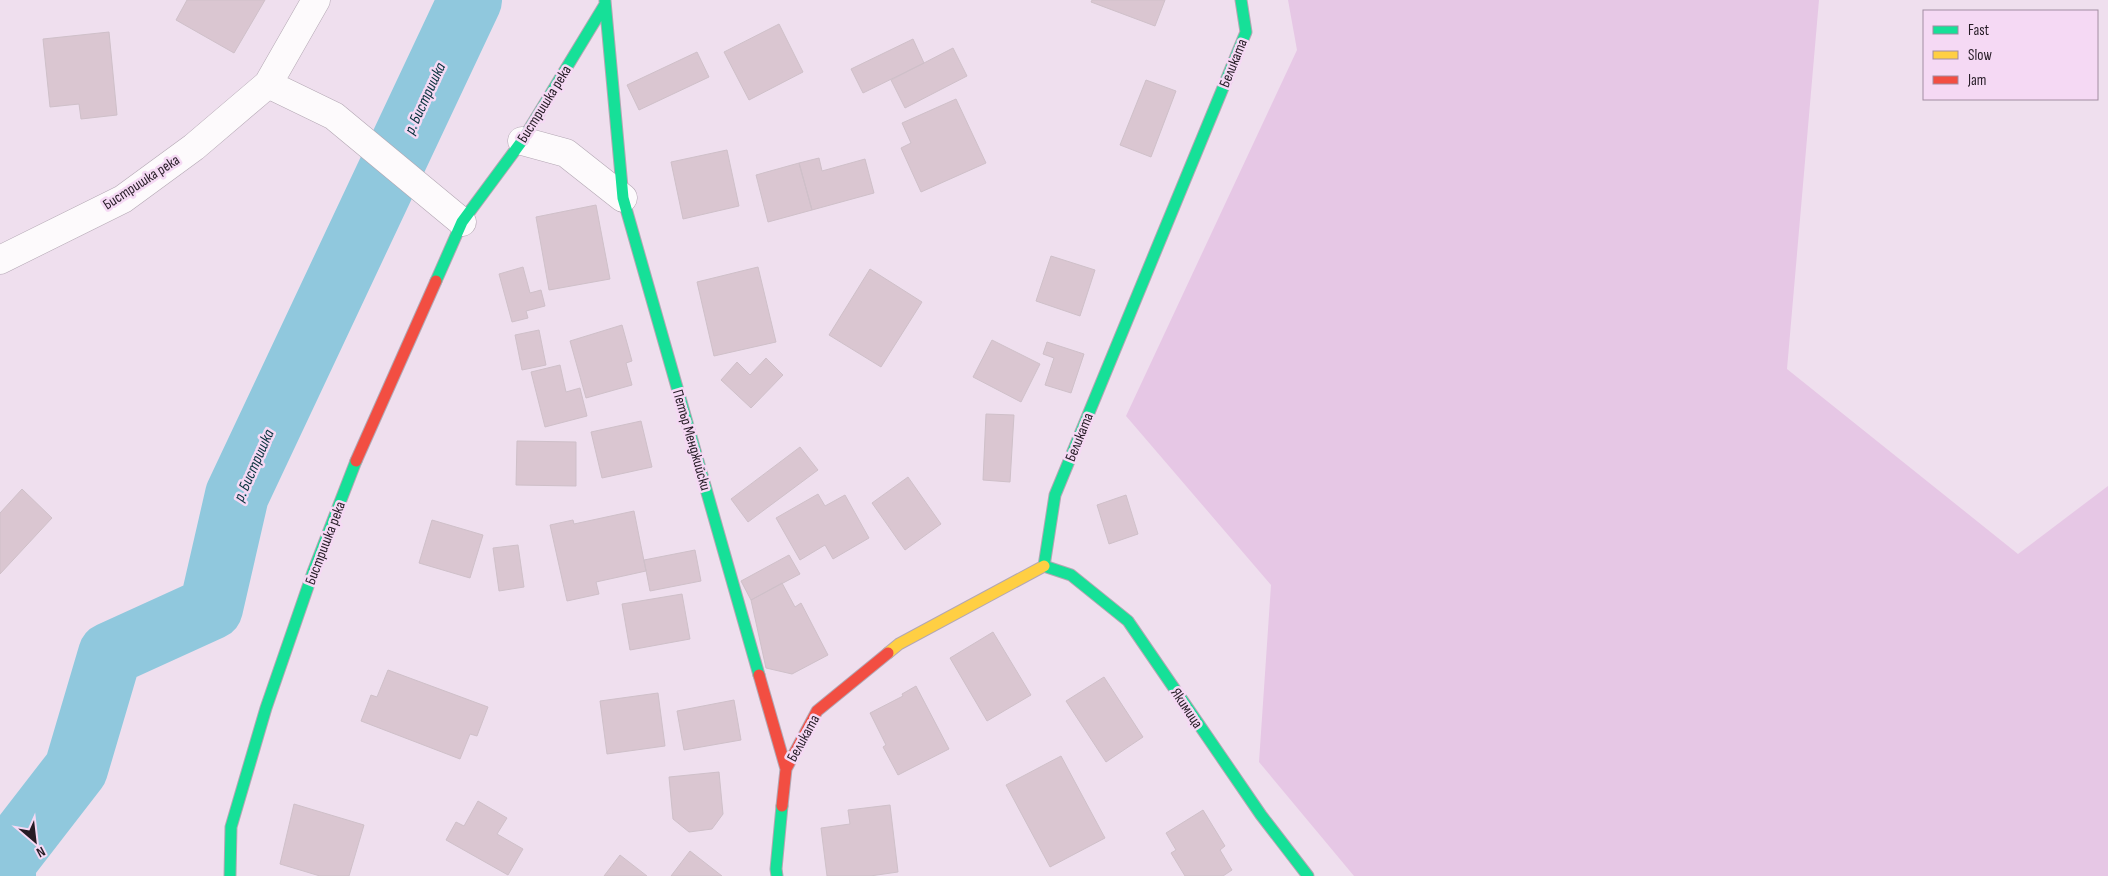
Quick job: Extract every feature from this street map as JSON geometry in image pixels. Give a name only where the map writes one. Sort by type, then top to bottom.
[{"type":"street","name":"Бистришка река","points":[[0,260],[123,199],[194,147],[268,84],[316,0]]},
{"type":"street","name":"Беликата","points":[[786,769],[817,711],[898,644],[1044,566],[1055,495],[1246,32],[1241,0]]},
{"type":"street","name":"Бистришка река","points":[[230,876],[231,827],[266,708],[310,582],[368,433],[462,222],[522,140],[605,3]]},
{"type":"street","name":"Петър Менджийски","points":[[605,3],[624,198],[786,769],[775,874]]},
{"type":"street","points":[[268,84],[334,116],[462,222]]},
{"type":"street","points":[[522,140],[566,153],[624,198]]},
{"type":"street","name":"Якимица","points":[[1044,566],[1071,574],[1128,621],[1261,815],[1308,876]]},
{"type":"shaded area","points":[[1288,0],[1819,0],[1787,369],[2018,554],[2108,486],[2108,876],[1354,876],[1259,762],[1271,585],[1126,416],[1297,50]]},
{"type":"building","points":[[187,0],[265,0],[234,53],[176,20]]},
{"type":"building","points":[[1092,0],[1165,0],[1155,26],[1091,2]]},
{"type":"building","points":[[779,24],[803,72],[749,100],[724,52]]},
{"type":"building","points":[[109,32],[117,115],[81,119],[79,104],[50,107],[43,39]]},
{"type":"building","points":[[913,39],[924,63],[863,93],[851,69]]},
{"type":"building","points":[[953,48],[967,76],[905,108],[891,80]]},
{"type":"building","points":[[697,52],[709,77],[639,110],[627,85]]},
{"type":"building","points":[[1146,80],[1176,91],[1151,157],[1120,145]]},
{"type":"building","points":[[956,99],[986,163],[921,192],[901,148],[911,143],[902,123]]},
{"type":"building","points":[[727,150],[739,206],[683,219],[671,162]]},
{"type":"building","points":[[819,158],[822,171],[865,159],[874,193],[812,210],[799,163]]},
{"type":"building","points":[[799,163],[812,210],[768,222],[756,175]]},
{"type":"building","points":[[596,205],[610,279],[549,290],[536,217]]},
{"type":"building","points":[[1051,256],[1095,270],[1080,316],[1036,301]]},
{"type":"building","points":[[523,267],[530,293],[541,290],[545,306],[526,311],[528,318],[512,322],[499,274]]},
{"type":"building","points":[[758,267],[776,342],[714,356],[697,282]]},
{"type":"building","points":[[870,269],[922,302],[881,367],[829,335]]},
{"type":"building","points":[[622,325],[632,361],[626,363],[632,385],[586,398],[570,341]]},
{"type":"building","points":[[539,330],[546,365],[522,370],[515,335]]},
{"type":"building","points":[[992,340],[1040,364],[1021,402],[973,377]]},
{"type":"building","points":[[1047,342],[1084,354],[1071,393],[1045,385],[1054,358],[1043,354]]},
{"type":"building","points":[[766,358],[783,375],[751,408],[721,380],[737,362],[750,375]]},
{"type":"building","points":[[560,365],[566,392],[580,388],[587,416],[545,427],[531,372]]},
{"type":"building","points":[[986,414],[1014,415],[1010,482],[983,480]]},
{"type":"building","points":[[641,421],[652,467],[602,478],[591,432]]},
{"type":"building","points":[[517,441],[576,442],[576,486],[516,485]]},
{"type":"building","points":[[800,447],[818,470],[748,522],[731,499]]},
{"type":"building","points":[[908,477],[941,524],[905,550],[872,503]]},
{"type":"building","points":[[22,489],[52,518],[0,574],[0,513]]},
{"type":"building","points":[[818,494],[825,506],[845,495],[869,538],[833,559],[825,545],[800,560],[776,518]]},
{"type":"building","points":[[1126,495],[1138,534],[1109,544],[1097,505]]},
{"type":"building","points":[[634,511],[646,571],[596,582],[599,594],[567,601],[550,525],[573,520],[574,524]]},
{"type":"building","points":[[432,520],[483,535],[470,578],[419,563]]},
{"type":"building","points":[[518,545],[524,587],[499,591],[493,548]]},
{"type":"building","points":[[695,550],[701,581],[650,591],[644,560]]},
{"type":"building","points":[[789,555],[800,574],[751,600],[741,581]]},
{"type":"building","points":[[782,583],[795,607],[801,603],[828,655],[792,674],[766,668],[751,600]]},
{"type":"building","points":[[682,594],[690,639],[630,650],[622,604]]},
{"type":"building","points":[[993,632],[1031,695],[987,721],[950,658]]},
{"type":"building","points":[[388,670],[488,707],[477,736],[470,734],[460,759],[361,721],[371,695],[377,697]]},
{"type":"building","points":[[1104,677],[1143,737],[1106,762],[1066,701]]},
{"type":"building","points":[[916,686],[949,749],[898,775],[883,747],[886,745],[870,713],[903,696],[902,694]]},
{"type":"building","points":[[658,693],[665,746],[607,754],[600,701]]},
{"type":"building","points":[[734,700],[741,740],[684,750],[677,711]]},
{"type":"building","points":[[1061,756],[1105,838],[1050,867],[1006,785]]},
{"type":"building","points":[[719,772],[723,814],[712,829],[689,832],[673,819],[669,777]]},
{"type":"building","points":[[478,801],[507,818],[497,834],[523,849],[508,875],[446,840],[456,822],[464,826]]},
{"type":"building","points":[[294,804],[364,825],[349,876],[320,876],[280,864]]},
{"type":"building","points":[[890,805],[898,872],[870,876],[827,876],[821,828],[850,824],[848,810]]},
{"type":"building","points":[[1203,810],[1225,846],[1220,850],[1232,870],[1223,876],[1185,876],[1171,853],[1176,850],[1166,833]]},
{"type":"building","points":[[690,851],[722,876],[671,876]]},
{"type":"building","points":[[620,855],[647,876],[604,876]]},
{"type":"waterway","name":"р. Бистришка","points":[[4,876],[4,862],[76,769],[110,654],[211,608],[237,495],[470,0]]},
{"type":"traffic: fast","points":[[1044,566],[1055,495],[1246,32],[1241,0]]},
{"type":"traffic: fast","points":[[605,1],[623,198],[759,675]]},
{"type":"traffic: fast","points":[[436,281],[462,222],[522,141],[604,6]]},
{"type":"traffic: fast","points":[[230,876],[231,827],[266,708],[313,572],[356,461]]},
{"type":"traffic: fast","points":[[1044,566],[1071,575],[1128,621],[1261,815],[1308,876]]},
{"type":"traffic: fast","points":[[777,876],[782,806]]},
{"type":"traffic: slow","points":[[888,653],[899,644],[1044,566]]},
{"type":"traffic: jam","points":[[356,461],[436,281]]},
{"type":"traffic: jam","points":[[786,769],[817,711],[888,653]]},
{"type":"traffic: jam","points":[[759,675],[786,769],[782,806]]}]
